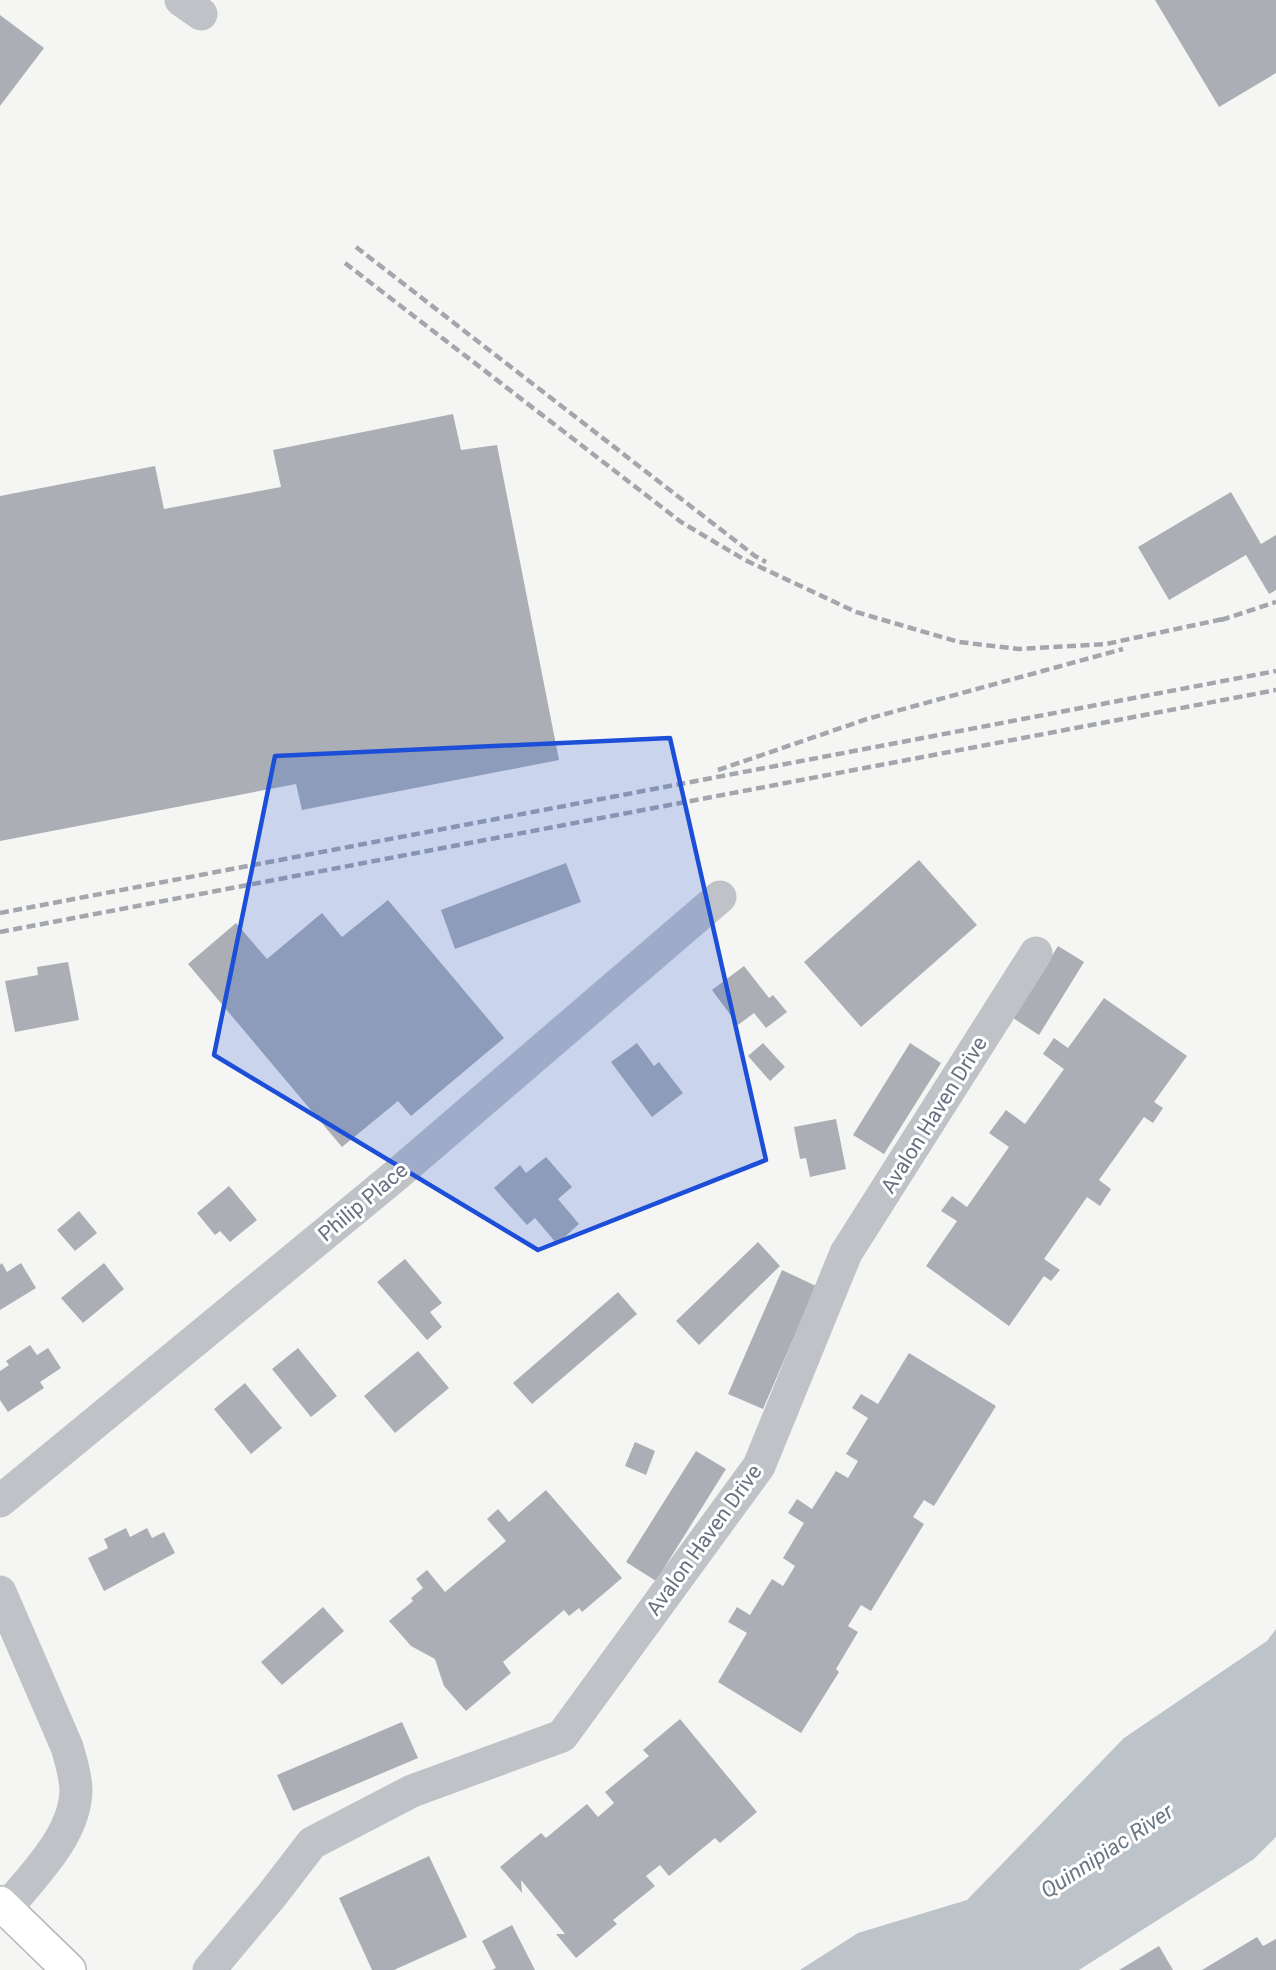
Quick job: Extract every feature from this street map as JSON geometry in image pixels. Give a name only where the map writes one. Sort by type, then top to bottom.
[{"type":"main road","points":[[3,1906],[69,1970]]},
{"type":"street","name":"Philip Place","points":[[0,1501],[395,1176],[720,897]]},
{"type":"street","name":"Avalon Haven Drive","points":[[209,1970],[312,1843],[411,1791],[562,1736],[759,1466],[846,1254],[1036,952]]},
{"type":"street","points":[[0,1592],[67,1747],[76,1789],[73,1810],[67,1827],[55,1847],[3,1906]]},
{"type":"highlighted area","points":[[670,738],[766,1160],[538,1250],[214,1055],[275,756]]},
{"type":"water","name":"Quinnipiac River","points":[[1276,1629],[1276,1837],[1254,1859],[1079,1970],[800,1970],[858,1933],[967,1900],[1124,1738],[1267,1641]]},
{"type":"building","points":[[1155,0],[1276,0],[1276,73],[1219,107]]},
{"type":"building","points":[[0,15],[44,48],[0,106]]},
{"type":"building","points":[[453,414],[461,450],[497,445],[559,760],[302,810],[296,784],[0,841],[0,496],[155,466],[164,509],[281,487],[273,450]]},
{"type":"building","points":[[1231,492],[1261,544],[1276,535],[1276,590],[1269,594],[1246,555],[1169,600],[1138,547]]},
{"type":"building","points":[[919,860],[977,925],[861,1027],[804,962]]},
{"type":"building","points":[[566,863],[581,902],[455,949],[441,910]]},
{"type":"building","points":[[388,900],[504,1038],[411,1116],[398,1101],[342,1147],[188,964],[236,923],[267,959],[322,913],[342,937]]},
{"type":"building","points":[[1058,946],[1084,962],[1039,1035],[1013,1018]]},
{"type":"building","points":[[68,962],[79,1020],[15,1032],[5,981],[38,975],[37,967]]},
{"type":"building","points":[[744,966],[769,998],[773,995],[787,1012],[766,1028],[754,1013],[738,1025],[712,990]]},
{"type":"building","points":[[1104,998],[1187,1056],[1154,1102],[1163,1108],[1153,1123],[1144,1117],[1099,1180],[1111,1189],[1100,1206],[1087,1197],[1044,1259],[1060,1270],[1051,1281],[1044,1276],[1009,1326],[926,1266],[957,1221],[941,1211],[952,1196],[967,1207],[1009,1147],[989,1133],[1006,1110],[1025,1124],[1064,1069],[1043,1054],[1054,1038],[1068,1048]]},
{"type":"building","points":[[637,1043],[654,1066],[659,1062],[683,1093],[652,1117],[611,1062]]},
{"type":"building","points":[[763,1043],[785,1067],[770,1081],[748,1056]]},
{"type":"building","points":[[910,1043],[941,1063],[884,1154],[853,1135]]},
{"type":"building","points":[[836,1119],[846,1169],[810,1177],[806,1158],[800,1159],[794,1127]]},
{"type":"building","points":[[546,1157],[572,1187],[558,1199],[579,1224],[557,1244],[535,1218],[527,1225],[494,1188],[520,1165],[526,1173]]},
{"type":"building","points":[[229,1186],[257,1220],[230,1242],[220,1231],[215,1235],[197,1213]]},
{"type":"building","points":[[79,1211],[97,1233],[75,1251],[57,1230]]},
{"type":"building","points":[[758,1242],[780,1266],[699,1345],[676,1321]]},
{"type":"building","points":[[405,1259],[442,1303],[430,1312],[442,1327],[427,1340],[377,1282]]},
{"type":"building","points":[[2,1263],[7,1272],[21,1263],[36,1288],[0,1310],[0,1265]]},
{"type":"building","points":[[104,1263],[124,1289],[83,1323],[61,1298]]},
{"type":"building","points":[[782,1270],[816,1286],[763,1409],[728,1394]]},
{"type":"building","points":[[618,1292],[637,1314],[532,1404],[513,1383]]},
{"type":"building","points":[[30,1345],[37,1355],[48,1348],[61,1368],[40,1382],[44,1388],[8,1412],[0,1400],[0,1371],[9,1365],[6,1361]]},
{"type":"building","points":[[298,1348],[337,1396],[311,1417],[272,1369]]},
{"type":"building","points":[[418,1351],[449,1388],[395,1433],[364,1396]]},
{"type":"building","points":[[909,1353],[996,1406],[934,1506],[924,1500],[913,1517],[924,1524],[871,1611],[861,1605],[848,1626],[858,1632],[836,1669],[839,1672],[801,1733],[718,1682],[747,1633],[728,1622],[737,1607],[750,1615],[772,1579],[783,1586],[795,1566],[783,1558],[804,1523],[788,1513],[797,1499],[812,1509],[836,1471],[848,1478],[858,1461],[846,1454],[868,1418],[852,1408],[861,1394],[878,1404]]},
{"type":"building","points":[[245,1383],[282,1428],[251,1454],[214,1409]]},
{"type":"building","points":[[635,1442],[655,1451],[646,1475],[625,1466]]},
{"type":"building","points":[[696,1451],[726,1469],[656,1581],[626,1562]]},
{"type":"building","points":[[546,1490],[622,1578],[582,1612],[579,1608],[569,1616],[564,1610],[503,1662],[511,1673],[466,1711],[444,1686],[435,1659],[411,1646],[389,1621],[413,1601],[411,1598],[423,1588],[416,1579],[427,1570],[445,1592],[506,1541],[487,1519],[498,1509],[509,1522]]},
{"type":"building","points":[[126,1528],[130,1537],[147,1528],[152,1538],[164,1532],[175,1553],[104,1591],[88,1558],[108,1548],[104,1539]]},
{"type":"building","points":[[323,1607],[344,1631],[282,1685],[261,1662]]},
{"type":"building","points":[[680,1719],[757,1812],[720,1843],[715,1838],[669,1876],[660,1865],[646,1876],[655,1886],[613,1920],[617,1924],[576,1958],[556,1934],[565,1934],[521,1880],[522,1893],[500,1867],[541,1833],[546,1838],[587,1804],[598,1817],[614,1803],[605,1792],[649,1756],[643,1750]]},
{"type":"building","points":[[402,1722],[418,1758],[293,1811],[277,1775]]},
{"type":"building","points":[[429,1856],[467,1937],[394,1970],[372,1970],[339,1898]]},
{"type":"building","points":[[512,1925],[535,1970],[492,1970],[496,1968],[482,1941]]},
{"type":"building","points":[[1257,1937],[1263,1946],[1276,1939],[1276,1970],[1202,1970]]},
{"type":"building","points":[[1159,1946],[1173,1970],[1119,1970]]},
{"type":"railway","points":[[356,247],[755,556],[766,562]]},
{"type":"railway","points":[[345,263],[681,522],[745,560],[856,612],[959,642],[1019,649],[1106,644],[1228,618]]},
{"type":"railway","points":[[1221,620],[1276,602]]},
{"type":"railway","points":[[718,770],[867,719],[1123,649]]},
{"type":"railway","points":[[0,913],[1276,671]]},
{"type":"railway","points":[[0,932],[1276,690]]}]
